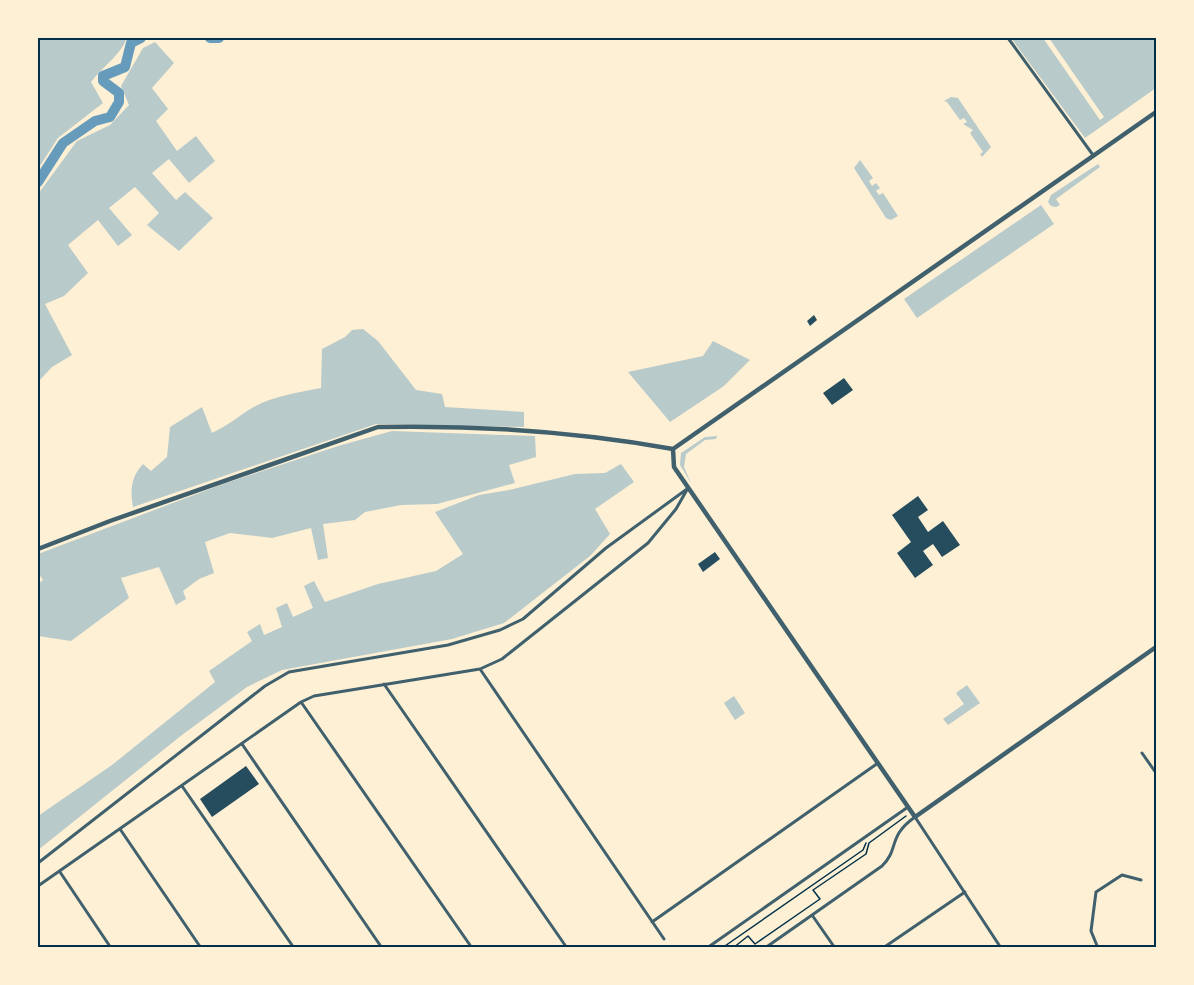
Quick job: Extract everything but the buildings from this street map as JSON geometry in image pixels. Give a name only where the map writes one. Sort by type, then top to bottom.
[{"type":"street","points":[[1008,38],[1093,156]]},
{"type":"street","points":[[38,549],[110,521],[378,428],[417,427],[554,435],[639,442],[673,449],[1156,112]]},
{"type":"street","points":[[673,449],[674,467],[915,817],[1001,948]]},
{"type":"street","points":[[38,886],[301,702],[314,696],[480,669],[502,659],[648,543],[676,509],[688,488]]},
{"type":"street","points":[[38,863],[265,686],[289,672],[448,645],[500,630],[523,619],[606,548],[688,488]]},
{"type":"street","points":[[765,948],[882,866],[891,854],[897,831],[915,817],[1156,647]]},
{"type":"street","points":[[480,669],[664,939]]},
{"type":"street","points":[[384,684],[567,948]]},
{"type":"street","points":[[301,702],[472,948]]},
{"type":"street","points":[[242,744],[382,948]]},
{"type":"street","points":[[1142,753],[1156,773]]},
{"type":"street","points":[[652,922],[878,763]]},
{"type":"street","points":[[182,786],[294,948]]},
{"type":"street","points":[[707,948],[908,807]]},
{"type":"street","points":[[120,830],[201,948]]},
{"type":"street","points":[[60,872],[111,948]]},
{"type":"street","points":[[1098,948],[1091,931],[1096,892],[1122,875],[1141,880]]},
{"type":"street","points":[[883,948],[965,892]]},
{"type":"street","points":[[812,915],[835,948]]},
{"type":"path","points":[[722,948],[863,850],[866,840],[905,812],[907,816],[869,843],[867,854],[813,890],[820,899],[755,945],[748,936],[733,948]]},
{"type":"shaded area","points":[[38,38],[127,38],[116,56],[91,82],[103,103],[58,138],[38,169]]},
{"type":"shaded area","points":[[1011,38],[1043,38],[1100,120],[1104,117],[1049,38],[1156,38],[1156,88],[1085,138]]},
{"type":"shaded area","points":[[155,42],[174,63],[152,88],[168,109],[156,121],[177,151],[196,136],[215,161],[189,183],[169,159],[152,173],[176,200],[185,192],[213,218],[179,251],[147,225],[159,213],[135,187],[109,208],[132,235],[118,246],[98,220],[68,245],[88,273],[64,296],[45,304],[72,355],[52,367],[38,382],[38,194],[77,141],[110,125],[129,105],[121,86],[143,48]]},
{"type":"shaded area","points":[[951,97],[958,98],[991,147],[982,157],[980,154],[983,152],[970,133],[973,130],[963,124],[967,122],[964,118],[960,120],[944,101]]},
{"type":"shaded area","points":[[860,160],[873,178],[869,181],[872,186],[876,183],[880,188],[876,191],[879,195],[883,193],[898,216],[891,220],[886,218],[854,168]]},
{"type":"shaded area","points":[[1098,164],[1100,167],[1056,199],[1060,205],[1051,206],[1048,202],[1051,195]]},
{"type":"shaded area","points":[[1041,205],[1054,224],[917,318],[904,299]]},
{"type":"shaded area","points":[[363,329],[378,341],[416,390],[442,394],[445,407],[524,412],[524,427],[376,424],[133,507],[132,489],[136,474],[143,464],[151,471],[167,457],[170,427],[202,407],[212,433],[262,403],[281,396],[321,388],[322,349],[345,337],[352,330]]},
{"type":"shaded area","points":[[713,341],[750,360],[724,386],[670,422],[628,372],[703,356]]},
{"type":"shaded area","points":[[392,431],[535,436],[536,457],[509,465],[515,483],[437,504],[401,505],[365,512],[355,520],[323,524],[328,558],[318,560],[311,528],[272,538],[230,533],[205,542],[214,573],[199,579],[183,591],[186,599],[176,605],[159,567],[121,578],[129,598],[71,641],[38,636],[38,584],[43,580],[38,573],[38,554],[223,484],[338,446]]},
{"type":"shaded area","points":[[717,436],[716,439],[705,440],[686,454],[684,467],[691,483],[680,465],[681,453],[705,437]]},
{"type":"shaded area","points":[[621,464],[634,482],[595,509],[610,534],[590,556],[504,623],[452,639],[282,670],[247,687],[182,735],[38,850],[38,816],[112,765],[215,682],[209,671],[252,641],[247,632],[260,624],[264,635],[282,627],[276,608],[287,603],[293,617],[313,608],[304,586],[314,581],[325,602],[378,584],[436,571],[463,554],[435,512],[479,495],[575,474],[605,473]]},
{"type":"shaded area","points":[[967,685],[980,703],[948,725],[943,719],[964,704],[956,693]]},
{"type":"shaded area","points":[[734,696],[745,713],[735,720],[724,703]]},
{"type":"waterway","points":[[38,182],[63,143],[95,121],[110,117],[119,102],[119,93],[103,81],[103,76],[125,67],[131,43],[141,38]]},
{"type":"waterway","points":[[210,38],[219,38]]}]
